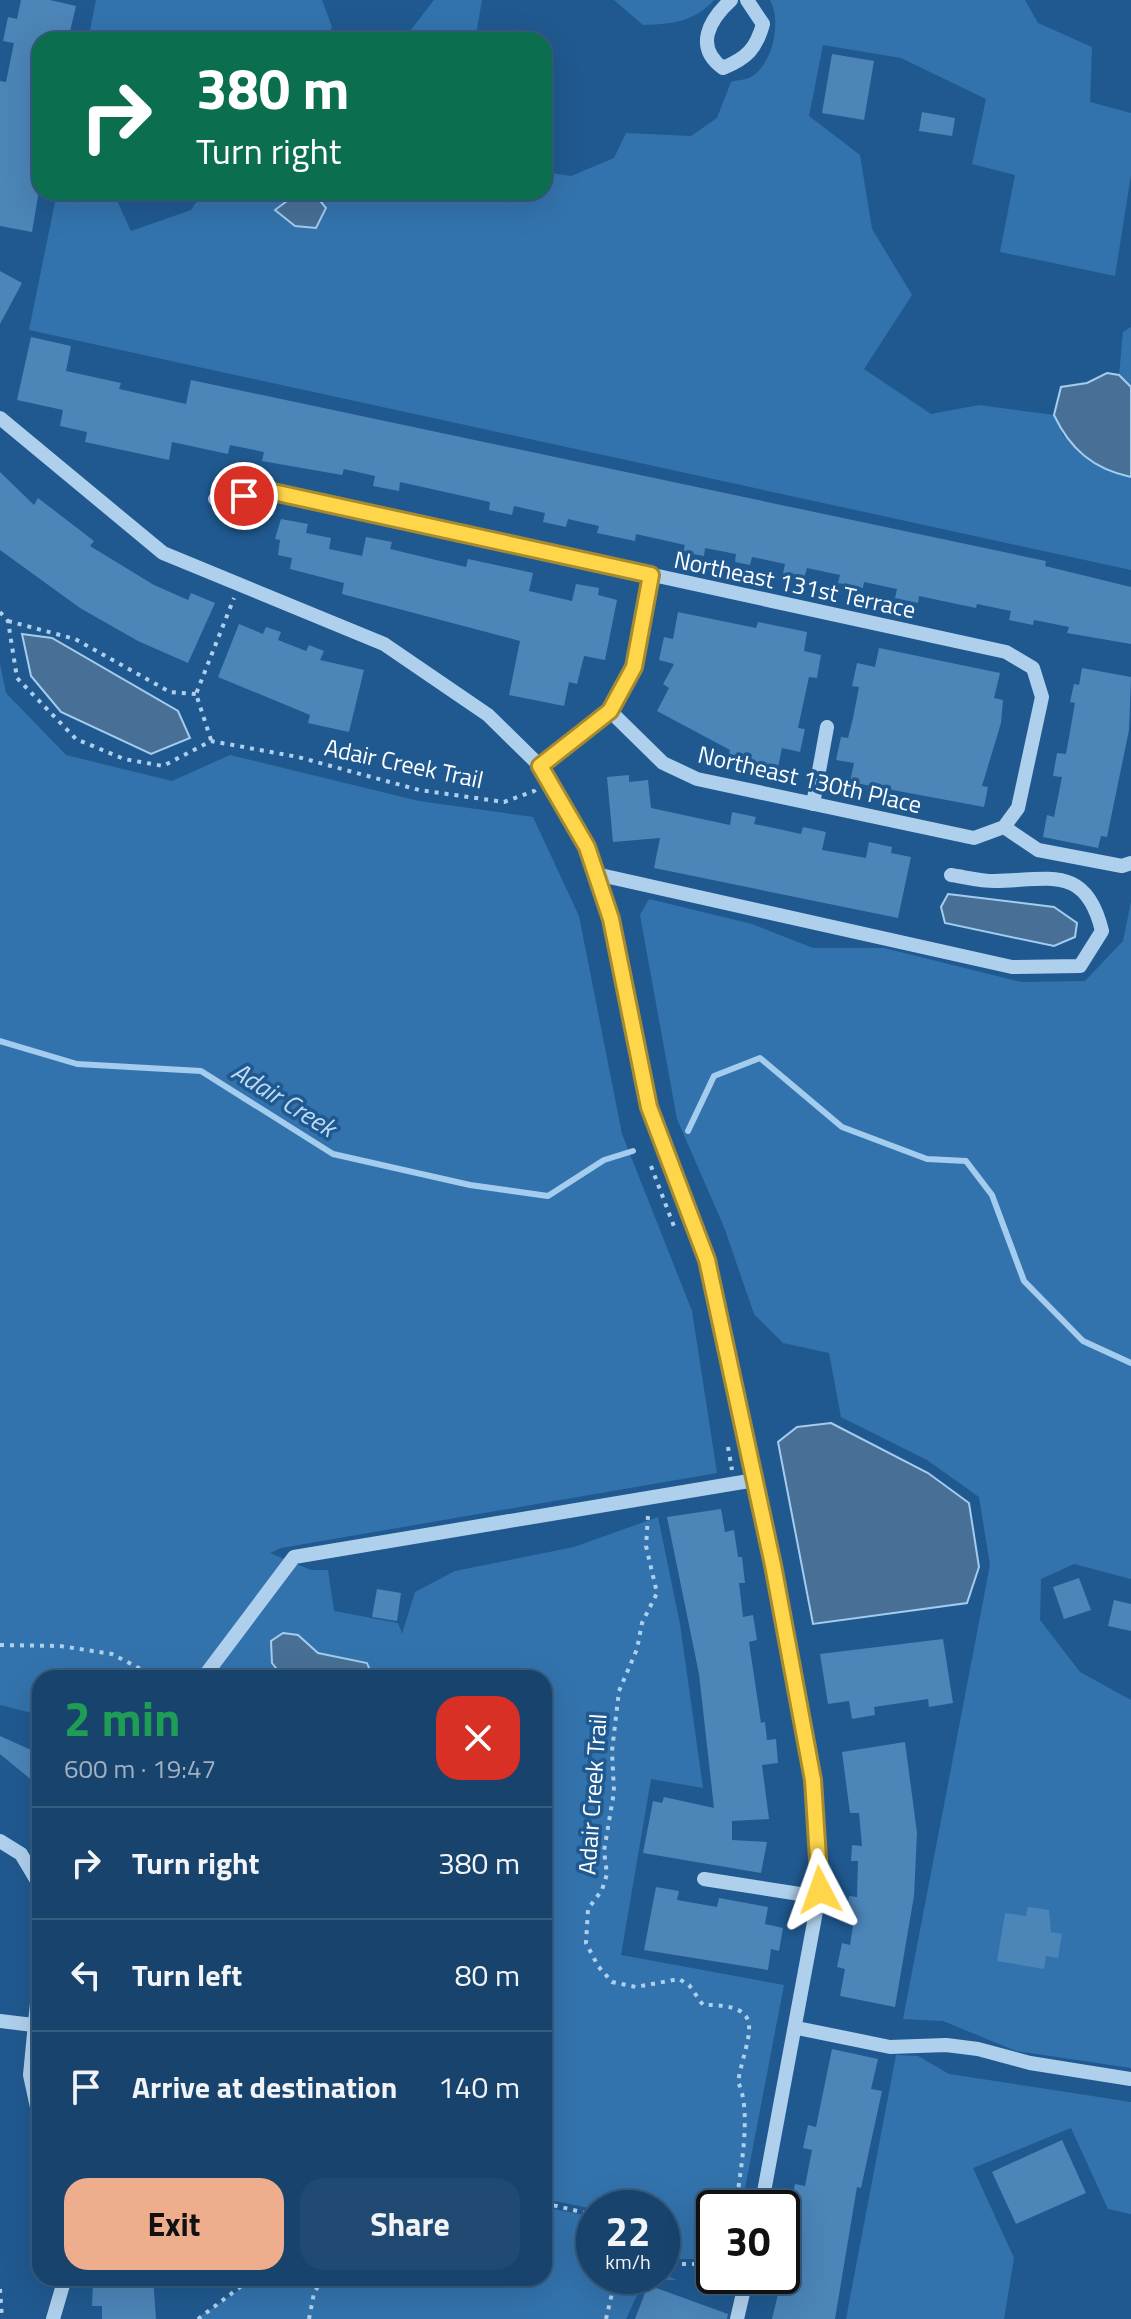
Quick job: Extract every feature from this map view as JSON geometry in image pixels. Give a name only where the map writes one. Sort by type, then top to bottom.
[{"type":"street","points":[[731,0],[709,25],[705,44],[712,60],[723,68],[744,60],[757,44],[763,24],[747,0]]},
{"type":"street","points":[[0,418],[163,553],[384,644],[488,715],[540,766],[587,847],[611,919],[649,1107],[707,1260],[755,1480],[813,1780],[819,1897],[765,2190]]},
{"type":"street","name":"Northeast 131st Terrace","points":[[215,499],[273,492],[1006,652],[1033,668],[1042,697],[1018,808],[1004,827]]},
{"type":"street","points":[[540,766],[610,711],[634,667],[651,575]]},
{"type":"street","name":"Northeast 130th Place","points":[[610,711],[663,763],[697,779],[974,838],[1004,827]]},
{"type":"street","points":[[813,804],[827,727]]},
{"type":"street","points":[[1004,827],[1038,850],[1122,866],[1131,863]]},
{"type":"street","points":[[596,874],[1012,967],[1080,966],[1102,931],[1095,903],[1074,883],[1047,876],[992,881],[951,875]]},
{"type":"street","points":[[209,1670],[294,1557],[755,1480]]},
{"type":"street","points":[[0,1841],[21,1854],[32,1873]]},
{"type":"street","points":[[704,1879],[819,1897]]},
{"type":"street","points":[[0,2021],[32,2025]]},
{"type":"street","points":[[797,2028],[890,2047],[946,2045],[978,2049],[1030,2063],[1131,2079]]},
{"type":"street","points":[[32,2042],[32,2084]]},
{"type":"street","points":[[53,2319],[63,2286]]},
{"type":"street","points":[[737,2319],[743,2294]]},
{"type":"path","points":[[0,612],[8,621],[17,678],[76,739],[124,759],[163,766],[211,741],[196,694],[239,585]]},
{"type":"path","points":[[8,621],[75,639],[170,692],[196,694]]},
{"type":"path","name":"Adair Creek Trail","points":[[211,741],[298,757],[419,790],[504,802],[534,791],[541,801]]},
{"type":"path","points":[[650,1163],[679,1237]]},
{"type":"path","points":[[727,1440],[734,1484]]},
{"type":"path","name":"Adair Creek Trail","points":[[646,1499],[646,1546],[657,1593],[642,1623],[637,1649],[619,1691],[612,1751],[614,1792],[604,1851],[607,1874],[602,1890],[588,1909],[586,1943],[612,1982],[636,1987],[679,1979],[689,1985],[703,2005],[733,2005],[744,2013],[749,2035],[738,2082],[743,2092],[744,2119],[738,2190]]},
{"type":"path","points":[[0,1645],[60,1646],[112,1654],[143,1670]]},
{"type":"path","points":[[552,2205],[576,2211]]},
{"type":"path","points":[[198,2319],[241,2286]]},
{"type":"path","points":[[309,2319],[318,2286]]},
{"type":"path","points":[[0,2289],[2,2319]]},
{"type":"path","points":[[606,2319],[612,2294]]},
{"type":"shaded area","points":[[96,0],[322,0],[332,27],[330,32],[90,32]]},
{"type":"shaded area","points":[[434,0],[482,0],[476,32],[409,32]]},
{"type":"shaded area","points":[[614,0],[714,0],[699,13],[682,20],[643,25]]},
{"type":"shaded area","points":[[770,0],[1025,0],[1038,23],[1092,47],[1090,102],[1131,113],[1131,175],[1115,276],[1000,252],[1015,175],[972,164],[986,99],[901,58],[823,45],[809,116],[860,155],[872,229],[912,295],[864,369],[931,414],[979,405],[1054,415],[1063,435],[1131,477],[1131,570],[29,330],[55,200],[117,200],[131,231],[191,210],[198,200],[552,200],[552,173],[571,176],[614,158],[626,133],[691,136],[717,118],[731,82],[751,77],[765,62],[773,42],[774,9]]},
{"type":"shaded area","points":[[288,200],[319,200],[326,208],[316,228],[295,226],[275,210]]},
{"type":"shaded area","points":[[1131,327],[1131,387],[1119,375],[1123,332]]},
{"type":"shaded area","points":[[1107,373],[1119,375],[1131,387],[1131,477],[1105,469],[1084,456],[1067,438],[1054,415],[1061,387],[1087,383]]},
{"type":"shaded area","points":[[22,634],[52,638],[178,711],[190,738],[151,754],[61,712],[31,676]]},
{"type":"shaded area","points":[[0,664],[6,693],[66,755],[172,781],[230,755],[419,801],[533,817],[579,916],[622,1134],[692,1311],[717,1473],[281,1548],[270,1553],[311,1570],[328,1570],[334,1611],[398,1623],[402,1634],[415,1592],[455,1571],[574,1547],[658,1517],[680,1624],[703,1788],[651,1779],[621,1955],[784,1985],[745,2190],[696,2190],[696,2259],[680,2259],[680,2190],[576,2190],[576,2205],[552,2201],[552,1670],[32,1670],[32,1713],[0,1705]]},
{"type":"shaded area","points":[[948,894],[1054,907],[1077,923],[1075,937],[1054,946],[945,923],[941,907]]},
{"type":"shaded area","points":[[649,899],[752,924],[813,948],[884,948],[1021,982],[1085,981],[1123,941],[1131,902],[1131,1579],[1074,1564],[1041,1579],[1040,1620],[1080,1672],[1131,1700],[1131,2068],[1016,2051],[943,2021],[903,2019],[990,1565],[979,1497],[927,1460],[841,1417],[829,1353],[783,1343],[754,1314],[724,1227],[677,1119],[640,915]]},
{"type":"shaded area","points":[[831,1423],[928,1473],[969,1503],[979,1567],[967,1603],[813,1624],[778,1442],[797,1427]]},
{"type":"shaded area","points":[[283,1633],[298,1635],[318,1653],[367,1663],[370,1670],[278,1670],[272,1663],[271,1641]]},
{"type":"shaded area","points":[[896,2055],[918,2056],[949,2074],[1131,2102],[1131,2214],[1108,2209],[1071,2128],[973,2168],[1014,2258],[1004,2319],[846,2319]]},
{"type":"shaded area","points":[[552,2209],[576,2213],[576,2294],[638,2294],[626,2319],[196,2319],[245,2286],[552,2286]]},
{"type":"building","points":[[21,0],[50,0],[76,6],[70,32],[32,32],[31,180],[32,200],[37,200],[32,232],[0,226],[0,81],[6,82],[14,43],[3,41],[8,17],[17,19]]},
{"type":"building","points":[[832,54],[874,61],[864,120],[822,113]]},
{"type":"building","points":[[922,112],[955,118],[952,136],[919,131]]},
{"type":"building","points":[[0,271],[22,283],[0,324]]},
{"type":"building","points":[[31,337],[71,346],[66,371],[121,383],[119,389],[186,404],[191,380],[1046,561],[1045,566],[1131,587],[1131,644],[1067,633],[1069,627],[1034,620],[1033,625],[1009,620],[1011,611],[977,604],[976,608],[919,596],[918,603],[895,598],[897,589],[864,582],[863,588],[838,583],[840,575],[807,568],[804,578],[783,573],[785,564],[752,557],[750,565],[735,562],[736,554],[705,548],[704,556],[683,552],[685,545],[636,534],[635,541],[597,533],[599,526],[568,519],[566,527],[543,522],[545,513],[514,506],[512,515],[489,510],[490,502],[400,482],[399,491],[373,486],[375,476],[344,469],[342,475],[262,461],[264,452],[230,445],[228,454],[172,442],[169,460],[85,442],[87,432],[60,426],[63,410],[17,400]]},
{"type":"building","points":[[0,472],[34,505],[38,498],[94,541],[90,546],[154,585],[188,600],[191,593],[215,603],[188,663],[138,641],[80,608],[0,550]]},
{"type":"building","points":[[281,519],[308,524],[306,533],[331,538],[329,549],[362,556],[366,537],[392,542],[390,549],[466,567],[468,559],[533,573],[529,591],[572,601],[576,584],[599,588],[598,595],[617,600],[605,660],[584,656],[577,684],[569,682],[564,706],[509,695],[520,641],[342,594],[344,583],[290,569],[292,558],[278,555],[280,540],[275,539]]},
{"type":"building","points":[[678,612],[756,628],[758,622],[807,632],[804,651],[821,655],[817,678],[809,677],[798,728],[805,729],[800,752],[782,748],[778,767],[729,756],[730,750],[657,711],[669,688],[663,684],[674,664],[659,660],[664,637],[673,639]]},
{"type":"building","points":[[239,624],[263,634],[266,627],[281,632],[278,640],[306,651],[309,645],[324,651],[320,660],[364,670],[349,732],[308,723],[310,715],[218,677]]},
{"type":"building","points":[[879,648],[1000,673],[994,698],[1003,700],[1001,723],[982,786],[988,787],[984,807],[850,782],[854,763],[836,760],[841,737],[848,738],[853,718],[859,687],[852,686],[857,663],[875,667]]},
{"type":"building","points":[[1082,668],[1131,677],[1129,730],[1107,837],[1101,836],[1098,848],[1043,837],[1047,815],[1054,817],[1062,777],[1053,776],[1057,753],[1066,754],[1075,703],[1070,702],[1074,684],[1079,685]]},
{"type":"building","points":[[629,775],[629,782],[648,780],[651,808],[730,825],[732,812],[756,817],[754,824],[801,834],[803,827],[826,832],[822,850],[866,858],[869,842],[892,847],[891,853],[911,857],[898,918],[654,868],[660,838],[613,842],[607,777]]},
{"type":"building","points":[[721,1509],[725,1532],[734,1530],[738,1557],[742,1557],[745,1583],[739,1583],[743,1617],[753,1615],[757,1640],[749,1642],[761,1723],[765,1722],[767,1740],[776,1739],[778,1763],[762,1765],[769,1819],[732,1821],[732,1840],[767,1842],[761,1873],[643,1853],[653,1801],[662,1803],[664,1797],[714,1808],[699,1674],[667,1517]]},
{"type":"building","points":[[1079,1578],[1091,1610],[1064,1619],[1053,1587]]},
{"type":"building","points":[[377,1589],[401,1593],[397,1621],[372,1617]]},
{"type":"building","points":[[1114,1600],[1131,1604],[1131,1631],[1108,1626]]},
{"type":"building","points":[[943,1639],[953,1703],[929,1707],[928,1699],[874,1707],[875,1715],[852,1719],[849,1701],[828,1704],[820,1654]]},
{"type":"building","points":[[0,1736],[32,1750],[32,1780],[0,1754]]},
{"type":"building","points":[[905,1742],[917,1833],[914,1896],[895,2007],[840,1996],[845,1969],[837,1967],[842,1943],[850,1945],[855,1913],[846,1912],[849,1896],[857,1897],[858,1861],[851,1861],[852,1845],[862,1846],[859,1813],[850,1813],[842,1752]]},
{"type":"building","points":[[656,1887],[679,1891],[677,1900],[717,1907],[719,1898],[768,1907],[765,1924],[783,1928],[779,1951],[771,1949],[768,1970],[644,1950]]},
{"type":"building","points":[[1028,1907],[1049,1910],[1051,1932],[1062,1934],[1058,1958],[1046,1956],[1044,1969],[997,1961],[1005,1913],[1026,1916]]},
{"type":"building","points":[[832,2049],[878,2059],[871,2089],[882,2091],[861,2188],[857,2187],[835,2319],[772,2319],[778,2294],[800,2294],[800,2190],[794,2190],[795,2184],[805,2186],[812,2150],[803,2148],[808,2125],[816,2127]]},
{"type":"building","points":[[1062,2140],[1086,2193],[1016,2224],[992,2172]]},
{"type":"building","points":[[93,2286],[154,2286],[156,2319],[102,2319],[102,2306],[92,2306]]},
{"type":"building","points":[[645,2294],[673,2294],[728,2314],[727,2319],[635,2319]]},
{"type":"waterway","name":"Adair Creek","points":[[0,1041],[77,1064],[201,1071],[333,1154],[470,1185],[548,1196],[604,1160],[633,1151]]},
{"type":"waterway","name":"Adair Creek","points":[[688,1131],[714,1076],[760,1058],[842,1127],[927,1159],[966,1161],[992,1195],[1024,1281],[1083,1341],[1131,1363]]},
{"type":"route","points":[[244,496],[273,492],[651,575],[634,667],[610,711],[540,766],[587,847],[611,919],[649,1107],[707,1260],[773,1565],[813,1780],[820,1890]]}]
